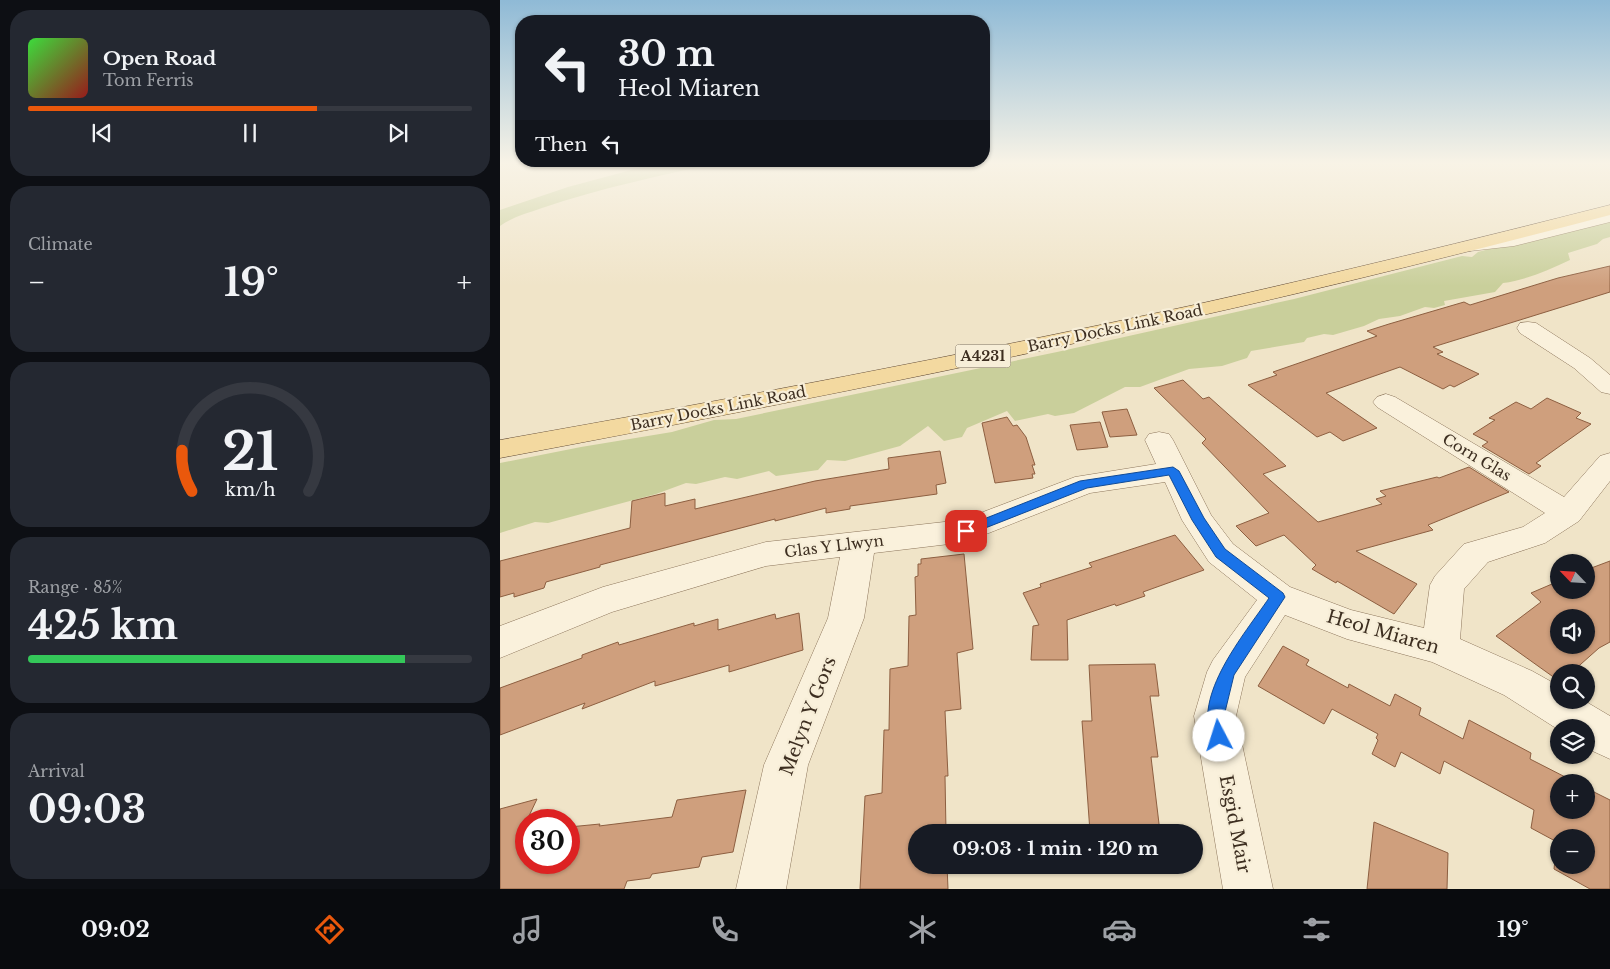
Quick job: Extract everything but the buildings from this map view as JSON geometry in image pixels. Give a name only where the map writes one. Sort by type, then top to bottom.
[{"type":"main road","name":"Barry Docks Link Road","points":[[1462,247],[1498,232],[1604,203]]},
{"type":"main road","name":"Barry Docks Link Road","points":[[500,449],[653,421],[1044,344],[1215,307],[1610,210]]},
{"type":"street","points":[[1462,247],[1514,241],[1610,217]]},
{"type":"street","points":[[1528,328],[1582,363],[1610,387]]},
{"type":"street","name":"Corn Glas","points":[[1386,402],[1568,512]]},
{"type":"street","name":"Glas Y Llwyn","points":[[500,642],[604,601],[766,554],[966,531],[1085,484],[1166,456]]},
{"type":"street","name":"Heol Miaren","points":[[1166,456],[1198,520],[1220,553],[1278,597],[1347,624],[1440,648],[1518,683],[1610,739]]},
{"type":"street","points":[[1440,648],[1447,585],[1476,553],[1534,536],[1568,512],[1610,462]]},
{"type":"street","name":"Melyn Y Gors","points":[[761,889],[786,765],[846,618],[859,544]]},
{"type":"street","name":"Esgid Mair","points":[[1248,889],[1215,716],[1227,672],[1278,597]]},
{"type":"green space","points":[[519,203],[557,203],[520,216],[500,226],[500,210]]},
{"type":"green space","points":[[1610,217],[1610,237],[1603,239],[1597,244],[1568,253],[1570,260],[1554,267],[1529,277],[1503,283],[1495,292],[1444,301],[1445,305],[1434,308],[1425,307],[1400,316],[1379,319],[1364,326],[1333,335],[1324,334],[1307,338],[1304,342],[1251,351],[1247,358],[1222,366],[1189,369],[1140,387],[1125,387],[1074,413],[1055,416],[1048,414],[1015,421],[1007,411],[967,428],[962,437],[944,441],[928,426],[900,446],[845,461],[827,460],[818,470],[776,476],[769,471],[737,479],[725,477],[696,484],[686,483],[656,494],[548,523],[535,522],[500,533],[500,463],[672,432],[714,420],[736,419],[1057,352],[1294,299],[1462,256],[1472,257],[1478,252]]},
{"type":"route","points":[[966,531],[1085,484],[1173,471],[1198,520],[1220,553],[1278,597],[1227,672],[1215,716],[1219,736]]}]
